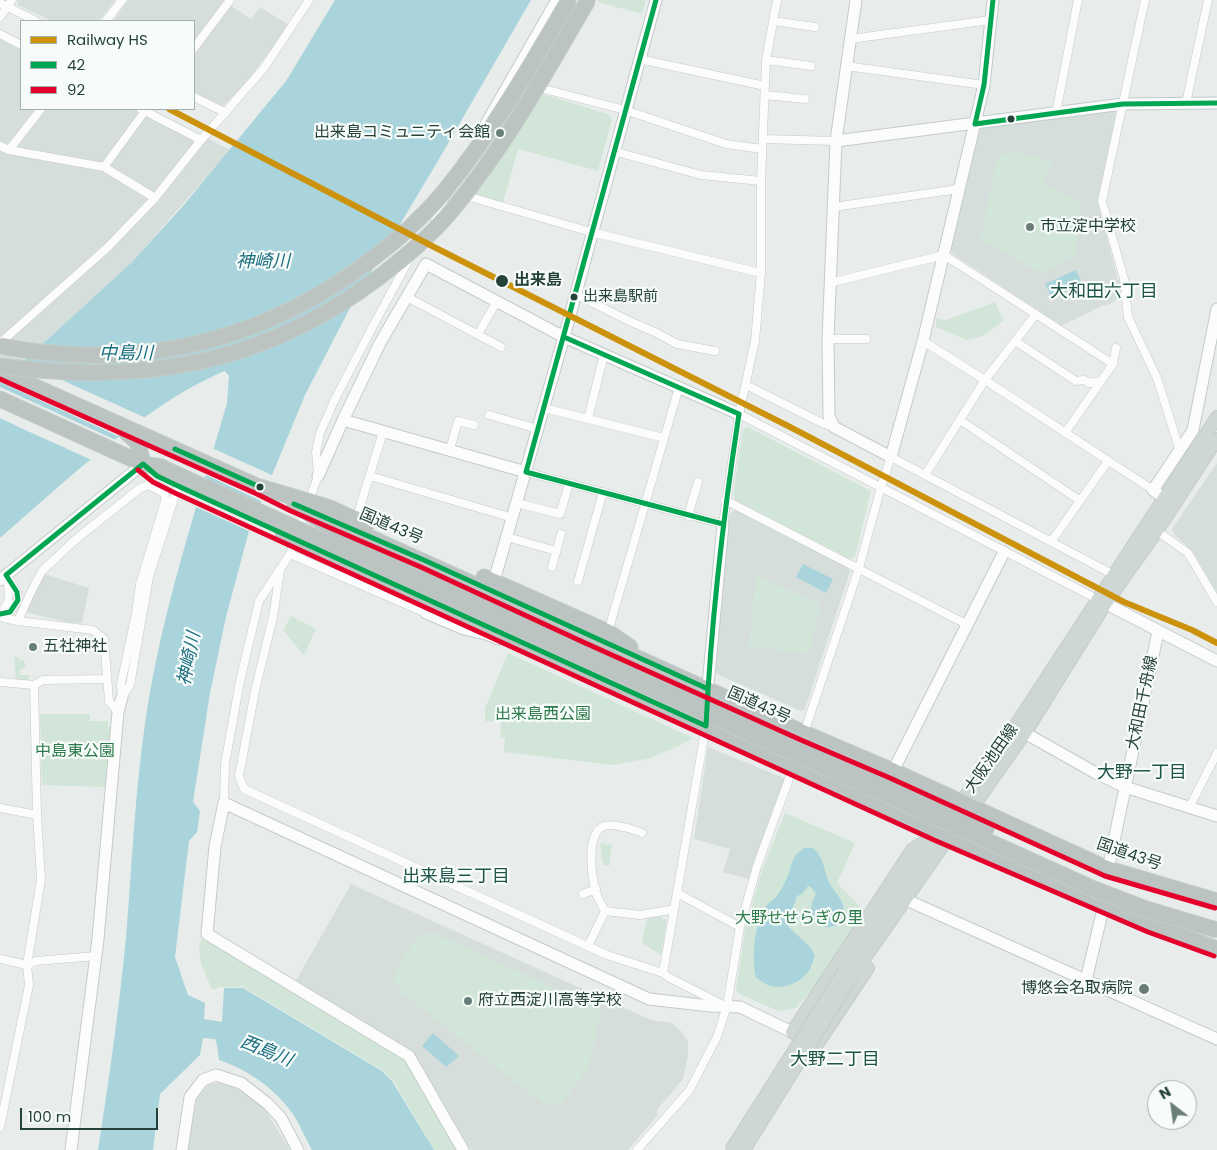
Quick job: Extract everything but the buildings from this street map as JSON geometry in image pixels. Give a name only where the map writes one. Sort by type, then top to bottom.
[{"type":"highway","points":[[1,342],[58,355],[89,356],[124,354],[178,347],[228,336],[260,324],[290,311],[332,287],[400,236],[442,194],[469,160],[510,101],[569,0]]},
{"type":"highway","points":[[0,366],[61,373],[92,374],[166,368],[203,361],[268,341],[344,302],[406,257],[453,210],[524,109],[588,0]]},
{"type":"highway","name":"国道43号","points":[[0,371],[260,487],[294,504],[337,530],[438,579],[1099,880],[1162,904],[1217,920]]},
{"type":"highway","name":"国道43号","points":[[0,399],[143,464],[161,467],[1094,889],[1146,909],[1217,930]]},
{"type":"highway","points":[[113,421],[138,443],[143,464],[156,454],[165,450],[175,449]]},
{"type":"highway","name":"国道43号","points":[[143,464],[157,476],[178,486],[706,726],[793,768],[1146,923],[1217,949]]},
{"type":"highway","points":[[260,487],[305,500],[608,632],[653,664]]},
{"type":"highway","name":"国道43号","points":[[294,504],[362,526],[653,664],[1108,869],[1217,901]]},
{"type":"highway","points":[[1108,869],[1143,887],[1217,910]]},
{"type":"highway","points":[[1146,923],[1217,941]]},
{"type":"main road","name":"大阪池田線","points":[[731,1150],[943,835],[1024,733],[1102,602],[1114,575],[1217,417]]},
{"type":"main road","name":"大阪池田線","points":[[967,805],[1015,726],[1102,602],[1157,532],[1164,498],[1217,439]]},
{"type":"main road","name":"大阪池田線","points":[[744,1150],[849,972],[934,858],[943,835]]},
{"type":"main road","points":[[934,858],[911,902],[816,1046],[792,1032],[912,850],[943,835]]},
{"type":"street","points":[[0,17],[4,5],[12,0]]},
{"type":"street","points":[[107,20],[122,0]]},
{"type":"street","points":[[195,47],[230,0]]},
{"type":"street","points":[[1,342],[108,248],[155,198],[201,140],[264,68],[309,0]]},
{"type":"street","points":[[318,476],[316,452],[320,433],[335,398],[434,215],[557,0]]},
{"type":"street","points":[[494,581],[564,337],[624,110],[656,0]]},
{"type":"street","points":[[663,973],[680,865],[706,726],[726,500],[739,414],[755,341],[761,273],[761,181],[766,60],[777,0]]},
{"type":"street","points":[[834,427],[829,416],[828,339],[836,141],[856,0]]},
{"type":"street","points":[[804,733],[859,568],[923,341],[984,85],[993,0]]},
{"type":"street","points":[[1056,113],[1078,0]]},
{"type":"street","points":[[1145,0],[1102,202],[1124,278],[1128,317],[1157,378],[1180,451]]},
{"type":"street","points":[[1186,103],[1208,0]]},
{"type":"street","points":[[4,5],[34,20]]},
{"type":"street","points":[[850,39],[992,20]]},
{"type":"street","points":[[773,21],[815,27]]},
{"type":"street","points":[[0,34],[20,44]]},
{"type":"street","points":[[639,59],[805,99]]},
{"type":"street","points":[[766,60],[811,66]]},
{"type":"street","points":[[846,66],[984,85]]},
{"type":"street","points":[[510,81],[624,110],[726,144],[762,149]]},
{"type":"street","points":[[195,98],[226,113]]},
{"type":"street","points":[[763,139],[836,141],[1123,104],[1217,103]]},
{"type":"street","points":[[9,150],[40,110]]},
{"type":"street","points":[[104,167],[143,110],[201,140]]},
{"type":"street","points":[[0,146],[9,150],[104,167],[155,198]]},
{"type":"street","points":[[614,151],[701,176],[761,181]]},
{"type":"street","points":[[833,207],[959,189]]},
{"type":"street","points":[[434,215],[460,194],[591,232],[761,273]]},
{"type":"street","points":[[829,283],[944,255],[1113,364]]},
{"type":"street","points":[[463,1150],[409,1056],[207,934],[215,846],[224,803],[226,764],[240,680],[259,601],[290,554],[318,476],[342,420],[380,343],[426,264],[564,337],[739,414],[1217,662]]},
{"type":"street","points":[[575,294],[677,344],[715,351]]},
{"type":"street","points":[[407,297],[502,347]]},
{"type":"street","points":[[478,334],[497,301]]},
{"type":"street","points":[[923,341],[1066,432],[1164,498],[1180,451],[1193,430],[1217,309]]},
{"type":"street","points":[[925,475],[985,380],[1036,314]]},
{"type":"street","points":[[828,339],[866,340]]},
{"type":"street","points":[[1015,341],[1076,381],[1084,380],[1089,383],[1101,381]]},
{"type":"street","points":[[1066,432],[1113,364],[1116,348]]},
{"type":"street","points":[[588,419],[604,356]]},
{"type":"street","points":[[746,385],[822,423],[834,427],[1114,575]]},
{"type":"street","points":[[608,632],[679,387]]},
{"type":"street","points":[[544,408],[664,438]]},
{"type":"street","points":[[489,415],[538,429]]},
{"type":"street","points":[[342,420],[569,484],[723,524]]},
{"type":"street","points":[[960,420],[1079,500]]},
{"type":"street","points":[[450,449],[458,421],[474,425]]},
{"type":"street","points":[[362,526],[370,476],[383,432]]},
{"type":"street","points":[[1051,542],[1108,461]]},
{"type":"street","points":[[3,577],[143,464]]},
{"type":"street","points":[[370,476],[513,518]]},
{"type":"street","points":[[688,516],[698,482]]},
{"type":"street","points":[[517,503],[560,514],[569,484]]},
{"type":"street","points":[[18,621],[42,571],[56,557],[139,489],[148,485],[164,493],[166,498],[140,584],[121,684],[122,698]]},
{"type":"street","points":[[71,1150],[96,956],[118,712],[122,698],[130,685],[149,577],[178,486]]},
{"type":"street","points":[[578,581],[603,492]]},
{"type":"street","points":[[726,500],[966,624]]},
{"type":"street","points":[[1157,532],[1188,553],[1217,602]]},
{"type":"street","points":[[552,567],[561,534]]},
{"type":"street","points":[[507,537],[556,551]]},
{"type":"street","points":[[893,771],[1004,552]]},
{"type":"street","points":[[290,554],[464,629],[486,634],[625,695],[654,703]]},
{"type":"street","points":[[281,568],[273,617],[255,691],[239,776],[244,789],[607,955],[663,973],[668,978],[727,1006]]},
{"type":"street","points":[[3,577],[18,596],[23,597],[30,594]]},
{"type":"street","points":[[0,614],[10,597],[3,577]]},
{"type":"street","points":[[0,614],[12,610],[17,604],[18,596]]},
{"type":"street","points":[[0,614],[4,618],[18,621],[92,630],[104,639],[109,701],[118,712]]},
{"type":"street","name":"大和田千舟線","points":[[1108,869],[1158,632]]},
{"type":"street","points":[[0,682],[34,685],[43,680],[107,678]]},
{"type":"street","points":[[0,1127],[29,986],[27,965],[41,879],[37,815],[34,685]]},
{"type":"street","points":[[1024,733],[1125,787],[1217,816]]},
{"type":"street","points":[[1189,808],[1217,753]]},
{"type":"street","points":[[637,1150],[689,1091],[716,1037],[727,1006],[740,928],[757,866],[793,768]]},
{"type":"street","points":[[224,803],[649,999],[691,1005],[740,1007],[792,1032]]},
{"type":"street","points":[[0,808],[37,815]]},
{"type":"street","points":[[588,946],[605,911],[596,888],[590,851],[597,832],[602,827],[610,825],[642,833]]},
{"type":"street","points":[[583,894],[596,888]]},
{"type":"street","points":[[677,893],[740,928]]},
{"type":"street","points":[[911,902],[1217,1039]]},
{"type":"street","points":[[1086,980],[1104,905]]},
{"type":"street","points":[[605,911],[640,915],[670,910]]},
{"type":"street","points":[[0,959],[27,965],[36,961],[96,956]]},
{"type":"street","points":[[182,1150],[190,1098],[203,1080],[216,1075],[241,1083],[268,1104],[281,1118],[298,1150]]},
{"type":"shaded area","points":[[17,0],[115,0],[100,20],[50,20],[18,5]]},
{"type":"shaded area","points":[[128,0],[225,0],[195,41],[195,20],[114,20]]},
{"type":"shaded area","points":[[231,6],[251,19],[260,7],[289,25],[246,83],[223,106],[195,92],[195,54]]},
{"type":"shaded area","points":[[0,29],[20,39],[20,110],[153,110],[230,150],[132,262],[0,383]]},
{"type":"shaded area","name":"市立淀中学校","points":[[1112,110],[1116,114],[1098,203],[1118,280],[1122,280],[1124,296],[1061,326],[953,254],[951,250],[977,132],[983,128]]},
{"type":"shaded area","points":[[1217,463],[1217,593],[1193,552],[1174,534],[1172,529]]},
{"type":"shaded area","points":[[736,509],[848,567],[850,572],[805,709],[801,711],[717,674],[714,668],[730,513]]},
{"type":"shaded area","points":[[44,574],[89,588],[82,623],[65,622],[25,612]]},
{"type":"shaded area","points":[[708,747],[786,779],[752,880],[723,872],[730,849],[694,839]]},
{"type":"shaded area","name":"府立西淀川高等学校","points":[[351,884],[651,1020],[672,1023],[682,1032],[688,1042],[688,1056],[683,1079],[657,1110],[658,1115],[628,1150],[471,1150],[414,1052],[295,982]]},
{"type":"shaded area","points":[[222,1082],[251,1096],[264,1108],[290,1150],[185,1150],[188,1125],[192,1125],[197,1099],[208,1085]]},
{"type":"green space","points":[[599,0],[646,0],[642,14],[598,2]]},
{"type":"green space","points":[[532,91],[608,114],[612,120],[598,171],[518,149],[503,203],[473,195]]},
{"type":"green space","points":[[1009,150],[1052,161],[1044,183],[1080,203],[1076,254],[1041,273],[981,240],[996,160]]},
{"type":"green space","points":[[995,302],[1004,321],[982,336],[966,340],[936,327],[936,318],[946,320]]},
{"type":"green space","points":[[748,427],[871,491],[855,557],[850,559],[735,500],[733,495],[743,429]]},
{"type":"green space","points":[[756,575],[820,605],[809,654],[749,646]]},
{"type":"green space","points":[[291,616],[316,629],[304,655],[283,630]]},
{"type":"green space","name":"出来島西公園","points":[[508,653],[693,738],[677,747],[647,759],[612,765],[504,752],[505,738],[500,738],[501,722],[485,721],[485,708]]},
{"type":"green space","points":[[14,657],[24,660],[26,667],[20,670],[20,675],[29,675],[29,680],[16,680]]},
{"type":"green space","name":"中島東公園","points":[[40,714],[90,714],[90,721],[108,721],[108,726],[112,727],[105,787],[42,785]]},
{"type":"green space","name":"大野せせらぎの里","points":[[785,813],[855,843],[837,883],[864,910],[818,982],[796,1008],[778,1011],[739,994],[736,990],[745,930],[762,870]]},
{"type":"green space","points":[[605,842],[605,845],[612,844],[609,866],[604,865],[602,860],[600,844]]},
{"type":"green space","points":[[662,916],[662,920],[667,919],[661,955],[642,943],[647,918]]},
{"type":"green space","points":[[433,933],[601,1009],[589,1067],[561,1103],[544,1104],[401,992],[392,977],[417,937]]},
{"type":"green space","points":[[203,938],[406,1059],[460,1150],[434,1150],[393,1080],[382,1070],[243,987],[220,987],[212,990],[201,963],[199,944]]},
{"type":"water","points":[[335,0],[531,0],[435,166],[352,304],[305,395],[249,531],[226,617],[210,693],[193,802],[200,811],[197,832],[189,841],[175,957],[188,995],[205,1003],[204,1019],[222,1022],[224,988],[243,988],[382,1071],[392,1081],[434,1150],[312,1150],[296,1119],[281,1099],[252,1076],[219,1060],[215,1039],[203,1038],[200,1055],[160,1094],[153,1150],[98,1150],[114,1044],[126,938],[136,799],[146,717],[161,637],[171,598],[227,403],[229,376],[225,371],[201,382],[138,422],[91,459],[0,538],[0,383],[132,262],[183,206],[286,81]]},
{"type":"water","points":[[1076,270],[1082,284],[1052,298],[1045,284]]},
{"type":"water","points":[[803,564],[833,579],[826,593],[796,577]]},
{"type":"water","points":[[804,848],[813,848],[820,856],[829,882],[842,902],[842,917],[838,924],[824,927],[817,923],[812,916],[811,907],[816,894],[811,887],[808,886],[802,894],[797,896],[792,910],[785,920],[815,955],[810,969],[800,980],[785,986],[770,986],[756,978],[754,969],[754,942],[758,924],[765,908],[776,897],[787,879],[795,856]]},
{"type":"water","points":[[433,1033],[459,1056],[446,1067],[422,1046]]},
{"type":"pier","points":[[20,361],[148,419],[122,438],[0,382]]},
{"type":"pier","points":[[0,387],[118,441],[94,461],[23,429],[0,418]]},
{"type":"pier","points":[[212,448],[274,476],[263,502],[204,474]]},
{"type":"pier","points":[[203,479],[262,506],[251,532],[194,506]]},
{"type":"rail line","name":"HS","points":[[171,110],[434,247],[792,428],[1124,602],[1192,630],[1217,643]]},
{"type":"transit line","name":"42","points":[[656,0],[526,472],[723,524]]},
{"type":"transit line","name":"42","points":[[993,0],[984,85],[975,124],[1123,104],[1217,103]]},
{"type":"transit line","name":"42","points":[[6,575],[143,464],[157,476],[178,486],[706,726],[718,570],[739,414],[564,337]]},
{"type":"transit line","name":"92","points":[[0,379],[1105,876],[1215,908]]},
{"type":"transit line","name":"42","points":[[175,449],[260,487]]},
{"type":"transit line","name":"92","points":[[138,470],[153,482],[175,493],[934,840],[1148,932],[1214,956]]},
{"type":"transit line","name":"42","points":[[294,504],[426,561],[708,689]]},
{"type":"transit line","name":"42","points":[[0,614],[10,612],[18,600],[17,592],[6,575]]},
{"type":"place","name":"出来島コミュニティ会館","points":[[500,133]]},
{"type":"place","name":"市立淀中学校","points":[[1030,227]]},
{"type":"place","name":"出来島","points":[[502,281]]},
{"type":"place","name":"出来島駅前","points":[[574,297]]},
{"type":"place","name":"五社神社","points":[[33,647]]},
{"type":"place","name":"博悠会名取病院","points":[[1144,989]]},
{"type":"place","name":"府立西淀川高等学校","points":[[468,1001]]},
{"type":"district","name":"大和田六丁目","points":[[1104,292]]},
{"type":"district","name":"大野一丁目","points":[[1142,773]]},
{"type":"district","name":"出来島三丁目","points":[[456,877]]},
{"type":"district","name":"大野二丁目","points":[[835,1060]]},
{"type":"water label","name":"神崎川","points":[[263,262]]},
{"type":"water label","name":"中島川","points":[[126,354]]},
{"type":"water label","name":"神崎川","points":[[190,659]]},
{"type":"water label","name":"西島川","points":[[266,1052]]}]
